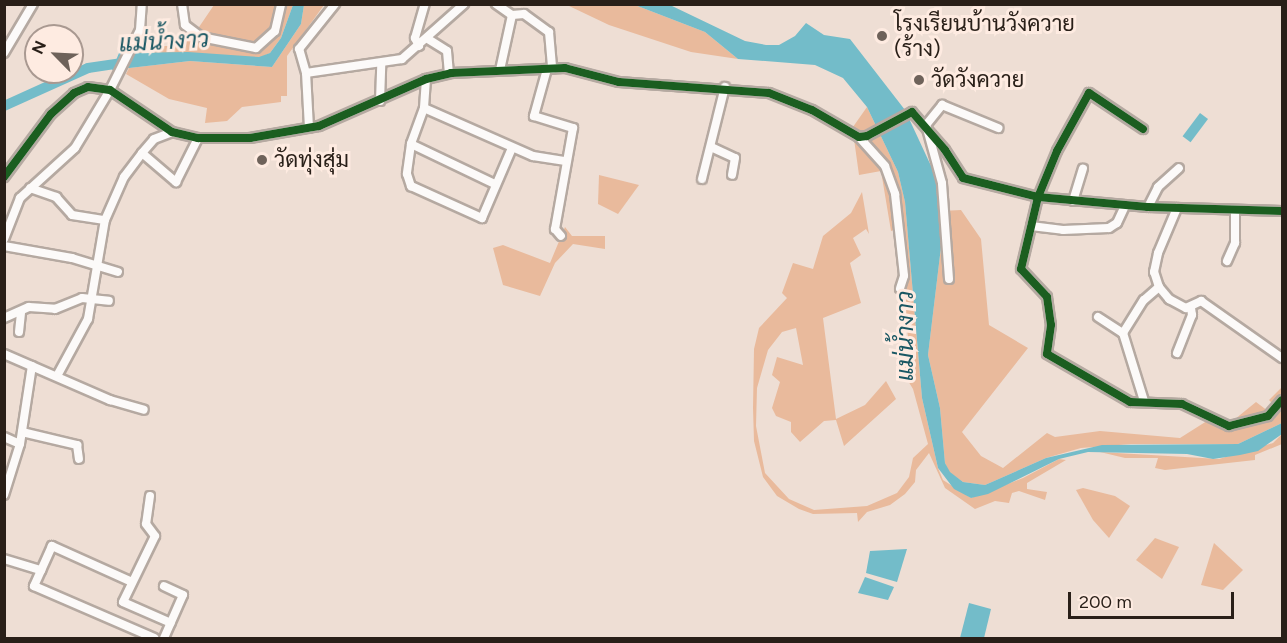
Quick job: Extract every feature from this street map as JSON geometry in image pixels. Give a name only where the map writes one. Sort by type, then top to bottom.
[{"type":"street","points":[[4,53],[33,4]]},
{"type":"street","points":[[4,239],[15,206],[30,188],[75,148],[110,90],[140,30],[142,4]]},
{"type":"street","points":[[182,4],[182,18],[191,32],[217,42],[256,48],[274,31],[281,5]]},
{"type":"street","points":[[309,128],[306,73],[299,49],[335,4]]},
{"type":"street","points":[[419,46],[415,38],[425,4]]},
{"type":"street","points":[[306,73],[345,65],[381,64],[402,58],[428,39],[464,4]]},
{"type":"street","points":[[496,4],[512,15],[528,16],[549,32],[549,69],[534,116],[573,128],[555,229],[561,236]]},
{"type":"street","points":[[500,70],[512,15]]},
{"type":"street","points":[[428,39],[447,51],[449,74]]},
{"type":"street","points":[[380,101],[381,64]]},
{"type":"street","points":[[4,177],[63,101],[88,87],[110,90],[172,132],[198,138],[250,138],[309,128],[380,101],[426,79],[449,74],[565,68],[619,82],[725,87],[769,93],[812,110],[863,136],[885,166],[896,194],[904,276],[900,288]]},
{"type":"street","points":[[426,79],[424,108],[411,144],[407,174],[411,186],[482,218],[512,148]]},
{"type":"street","points":[[702,178],[725,87]]},
{"type":"street","points":[[1143,129],[1089,93],[1038,197],[1021,269],[1047,297],[1051,325],[1047,354],[1119,398],[1137,403],[1144,401],[1182,404],[1229,426],[1268,416],[1282,400]]},
{"type":"street","points":[[926,125],[942,105],[998,128]]},
{"type":"street","points":[[424,108],[533,156],[566,161]]},
{"type":"street","points":[[863,136],[912,112],[926,125],[963,178],[1038,197],[1073,201],[1125,206],[1282,211]]},
{"type":"street","points":[[926,125],[942,183],[949,279]]},
{"type":"street","points":[[57,376],[88,319],[105,220],[124,177],[154,139],[172,132]]},
{"type":"street","points":[[142,153],[176,182],[198,138]]},
{"type":"street","points":[[411,144],[495,184]]},
{"type":"street","points":[[711,147],[735,158],[732,175]]},
{"type":"street","points":[[1148,207],[1158,187],[1179,168]]},
{"type":"street","points":[[1073,201],[1083,169]]},
{"type":"street","points":[[30,188],[56,197],[72,215],[105,220]]},
{"type":"street","points":[[1031,226],[1073,230],[1108,228],[1117,223],[1125,206]]},
{"type":"street","points":[[1177,208],[1158,253],[1154,272],[1159,287],[1169,299],[1191,308]]},
{"type":"street","points":[[1227,261],[1235,243],[1235,210]]},
{"type":"street","points":[[4,246],[118,272]]},
{"type":"street","points":[[1122,333],[1144,300],[1159,287]]},
{"type":"street","points":[[4,318],[29,307],[55,309],[90,298],[109,301]]},
{"type":"street","points":[[1177,353],[1192,315],[1191,308],[1195,301],[1201,301],[1282,358]]},
{"type":"street","points":[[19,332],[21,312]]},
{"type":"street","points":[[1098,317],[1122,333],[1144,401]]},
{"type":"street","points":[[4,354],[110,400],[144,410]]},
{"type":"street","points":[[4,495],[20,444],[32,366]]},
{"type":"street","points":[[22,432],[77,445],[79,459]]},
{"type":"street","points":[[4,437],[20,444]]},
{"type":"street","points":[[150,496],[147,524],[155,536],[123,602],[171,623]]},
{"type":"street","points":[[132,582],[52,546],[34,586],[142,636],[154,639]]},
{"type":"street","points":[[4,560],[41,570]]},
{"type":"street","points":[[164,586],[183,595],[164,639]]},
{"type":"shaded area","points":[[214,5],[293,5],[281,38],[270,53],[259,58],[138,53],[142,46],[177,46],[197,30]]},
{"type":"shaded area","points":[[304,5],[324,5],[287,56],[287,96],[281,96],[281,102],[242,107],[227,121],[205,123],[207,108],[169,99],[126,74],[129,68],[190,61],[272,67],[301,24]]},
{"type":"shaded area","points":[[567,5],[635,5],[705,32],[738,59],[691,52],[609,25]]},
{"type":"shaded area","points":[[867,107],[898,172],[905,202],[922,398],[938,468],[943,480],[971,498],[1023,478],[1059,459],[1066,460],[1027,483],[1027,489],[1047,492],[1045,500],[1019,491],[1012,493],[1009,503],[995,501],[975,509],[945,488],[929,453],[916,470],[915,482],[905,494],[890,505],[867,512],[858,522],[857,513],[813,514],[799,509],[777,496],[763,477],[754,441],[753,408],[754,349],[759,328],[787,298],[782,293],[793,263],[813,269],[823,236],[851,213],[862,192],[869,234],[866,229],[853,238],[861,255],[850,263],[861,303],[823,318],[836,419],[865,405],[886,381],[896,399],[844,446],[836,420],[824,421],[800,442],[791,432],[791,422],[776,416],[772,408],[780,382],[772,375],[777,357],[803,365],[796,328],[782,332],[768,350],[757,388],[756,426],[765,473],[789,499],[814,510],[867,506],[897,493],[909,477],[913,458],[928,444],[913,389],[902,371],[909,363],[910,352],[894,230],[891,231],[881,171],[859,175],[854,139],[848,134]]},
{"type":"shaded area","points":[[599,175],[639,185],[618,214],[598,204]]},
{"type":"shaded area","points":[[961,210],[981,239],[989,325],[1028,348],[962,432],[981,456],[1003,468],[1047,433],[1055,437],[1100,431],[1180,438],[1210,419],[1229,424],[1256,402],[1268,411],[1274,405],[1269,400],[1282,387],[1282,423],[1238,444],[1131,444],[1081,448],[1046,458],[985,485],[963,482],[949,472],[945,463],[940,408],[928,355],[941,247],[941,211]]},
{"type":"shaded area","points":[[565,227],[572,236],[605,236],[605,249],[573,244],[555,263],[540,296],[503,285],[493,248],[503,245],[550,263]]},
{"type":"shaded area","points":[[1282,434],[1282,444],[1255,455],[1255,460],[1165,470],[1155,468],[1158,458],[1125,458],[1100,452],[1219,459],[1273,443]]},
{"type":"shaded area","points":[[1083,488],[1115,496],[1130,506],[1109,538],[1093,520],[1076,490]]},
{"type":"shaded area","points":[[1155,538],[1179,547],[1162,579],[1136,560]]},
{"type":"shaded area","points":[[1214,543],[1243,570],[1223,590],[1201,585]]},
{"type":"water","points":[[293,5],[304,5],[301,24],[272,67],[190,61],[112,70],[119,53],[188,52],[259,57],[270,53],[281,38]]},
{"type":"water","points":[[635,5],[670,5],[745,41],[766,45],[779,45],[795,36],[806,23],[824,35],[850,39],[905,110],[932,168],[940,198],[941,247],[928,355],[940,408],[945,463],[950,472],[963,482],[985,485],[1046,458],[1102,445],[1238,444],[1282,423],[1282,434],[1258,451],[1213,459],[1187,454],[1088,452],[1059,459],[988,494],[971,498],[954,489],[938,468],[922,398],[905,202],[898,172],[867,107],[843,78],[815,65],[738,59],[705,32]]},
{"type":"water","points":[[1200,113],[1208,119],[1191,142],[1183,136]]},
{"type":"water","points":[[907,549],[897,582],[866,573],[870,551]]},
{"type":"water","points":[[865,577],[894,587],[888,600],[858,593]]},
{"type":"water","points":[[969,603],[991,609],[984,638],[960,638]]},
{"type":"waterway","name":"แม่น้ำงาว","points":[[4,106],[88,68],[128,62]]},
{"type":"cycle path","points":[[4,177],[51,114],[74,93],[88,87],[110,90],[172,132],[198,138],[250,138],[319,126],[426,79],[451,73],[565,68],[619,82],[769,93],[812,110],[859,137],[867,136],[912,112],[945,150],[963,178],[1038,197],[1148,207],[1282,211]]},
{"type":"cycle path","points":[[1143,129],[1089,93],[1057,151],[1038,197],[1021,269],[1047,297],[1051,325],[1047,354],[1130,402],[1182,404],[1229,426],[1268,416],[1282,400]]},
{"type":"place","name":"โรงเรียนบ้านวังควาย (ร้าง)","points":[[882,36]]},
{"type":"place","name":"วัดวังควาย","points":[[919,80]]},
{"type":"place","name":"วัดทุ่งสุ่ม","points":[[262,160]]}]
